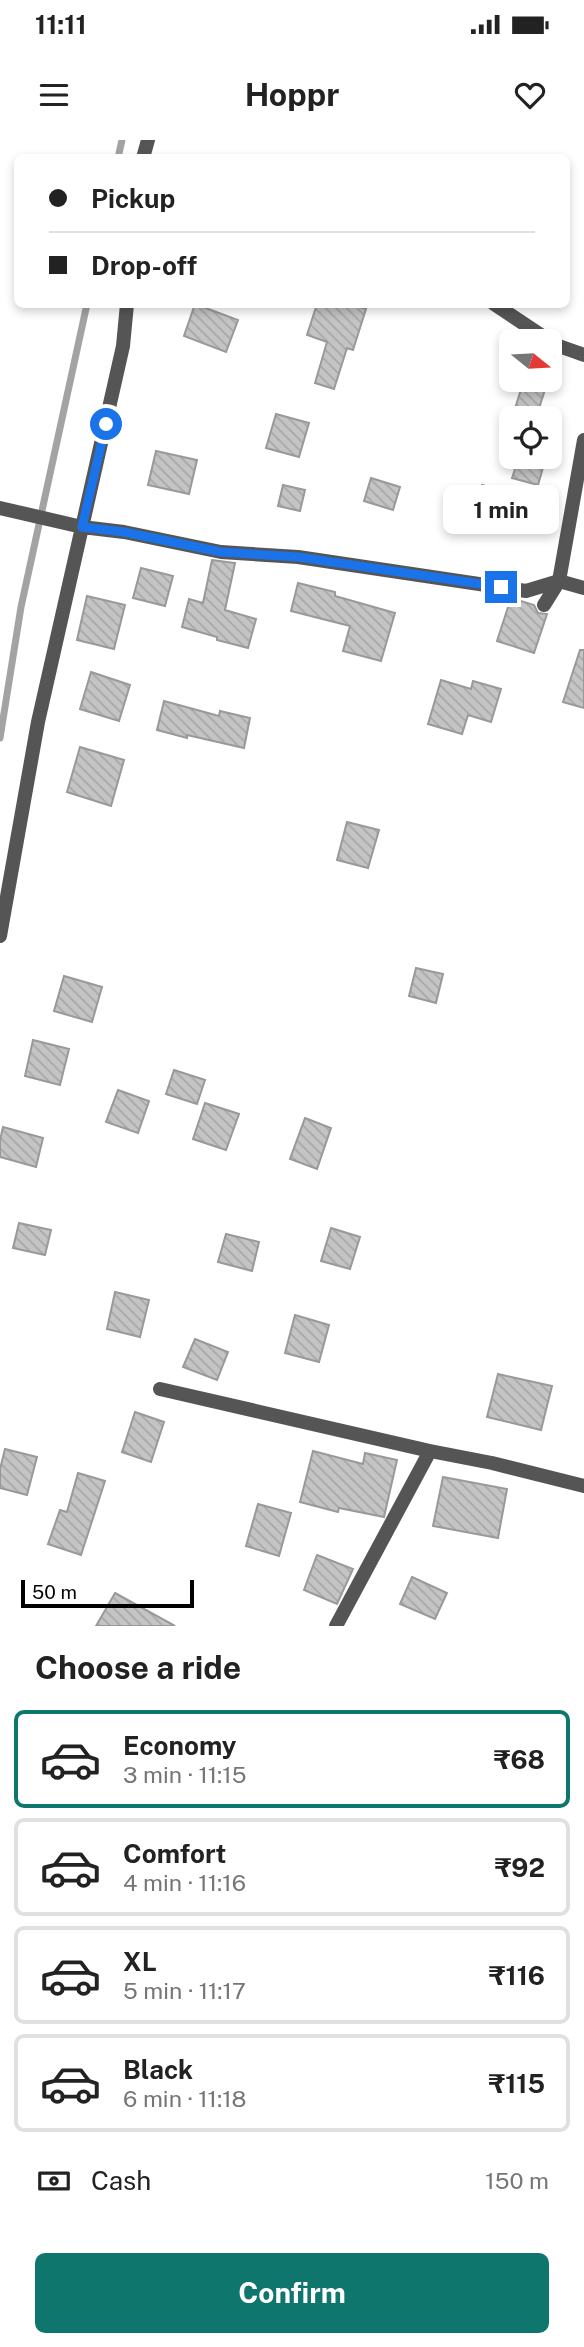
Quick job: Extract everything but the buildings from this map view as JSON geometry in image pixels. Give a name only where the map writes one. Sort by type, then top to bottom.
[{"type":"street","points":[[0,936],[38,722],[123,346],[127,308]]},
{"type":"street","points":[[500,308],[556,345],[584,355]]},
{"type":"street","points":[[544,605],[559,581],[584,440]]},
{"type":"street","points":[[0,509],[221,552],[298,557],[526,591],[559,581],[584,588]]},
{"type":"street","points":[[160,1389],[584,1486]]},
{"type":"street","points":[[336,1626],[430,1451]]},
{"type":"waterway","points":[[119,154],[122,140]]},
{"type":"waterway","points":[[0,738],[21,607],[86,308]]},
{"type":"route","points":[[106,424],[82,527],[124,532],[221,552],[298,557],[501,587]]}]
